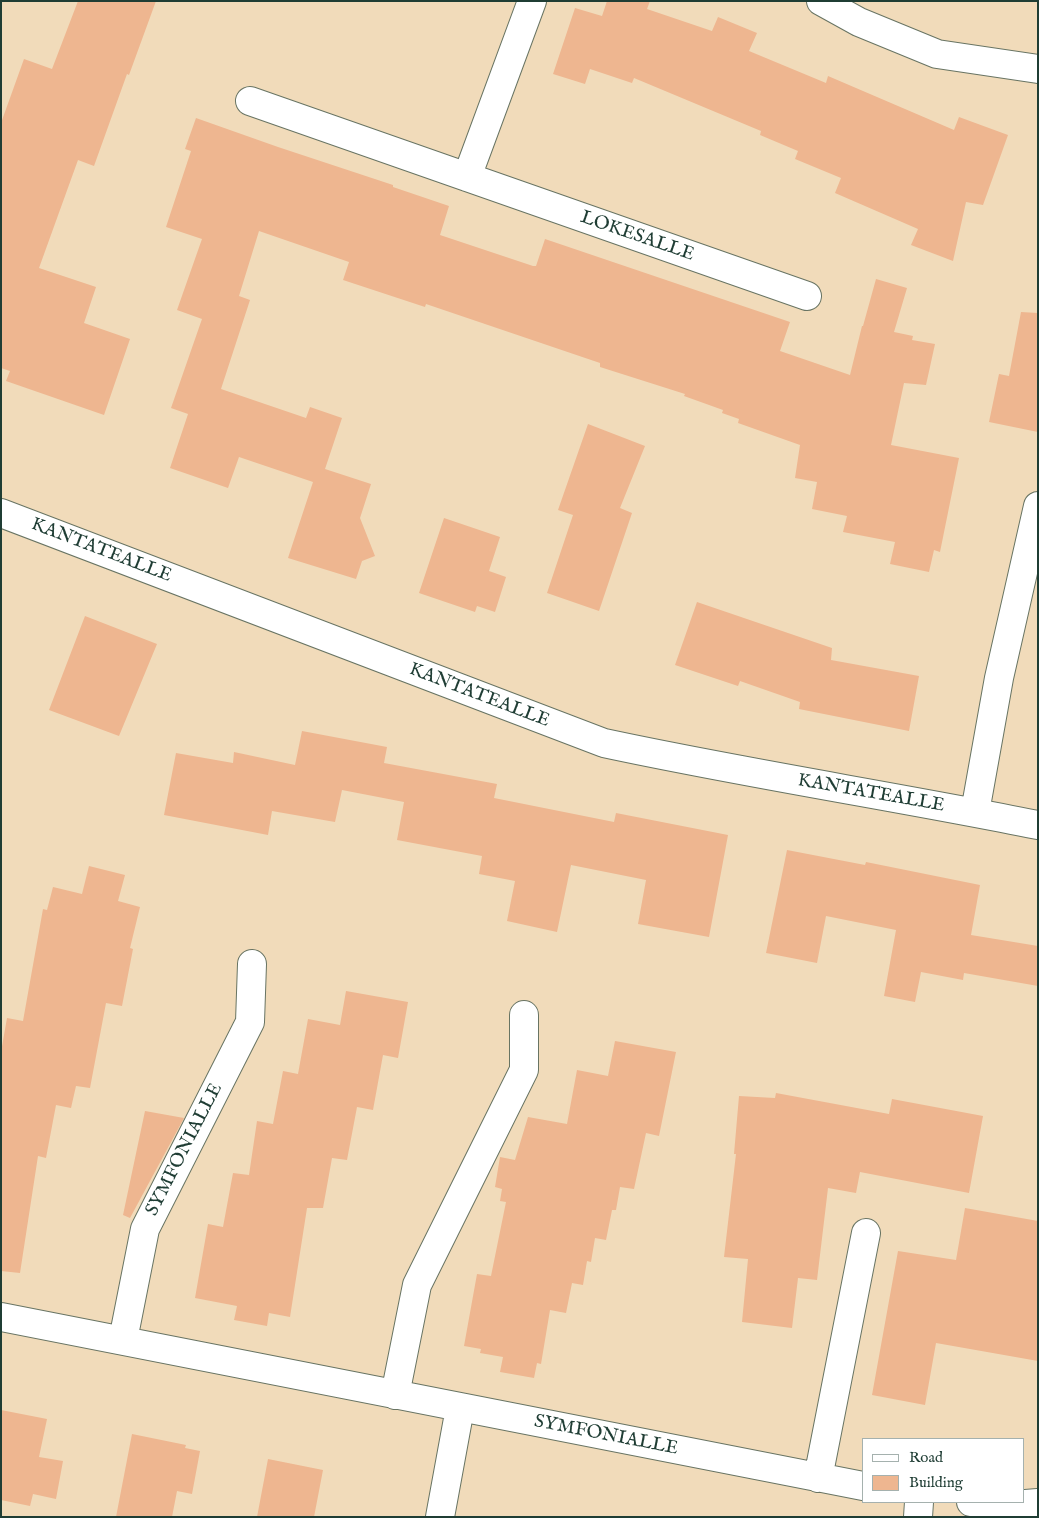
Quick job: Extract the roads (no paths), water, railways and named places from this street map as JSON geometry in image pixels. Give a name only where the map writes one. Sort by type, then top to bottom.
[{"type":"street","points":[[467,177],[532,1]]},
{"type":"street","points":[[821,1],[859,22],[936,54],[1038,69]]},
{"type":"street","name":"LOKESALLE","points":[[250,101],[806,296]]},
{"type":"street","points":[[976,812],[999,678],[1038,506]]},
{"type":"street","name":"KANTATEALLE","points":[[1,513],[604,743],[1038,825]]},
{"type":"street","name":"SYMFONIALLE","points":[[123,1340],[145,1229],[250,1022],[252,964]]},
{"type":"street","points":[[395,1395],[417,1285],[524,1070],[524,1015]]},
{"type":"street","points":[[818,1478],[866,1233]]},
{"type":"street","name":"SYMFONIALLE","points":[[1,1317],[862,1486]]},
{"type":"street","points":[[440,1517],[460,1408]]},
{"type":"street","points":[[918,1517],[919,1503]]},
{"type":"street","points":[[985,1503],[1013,1505],[1038,1503]]}]
